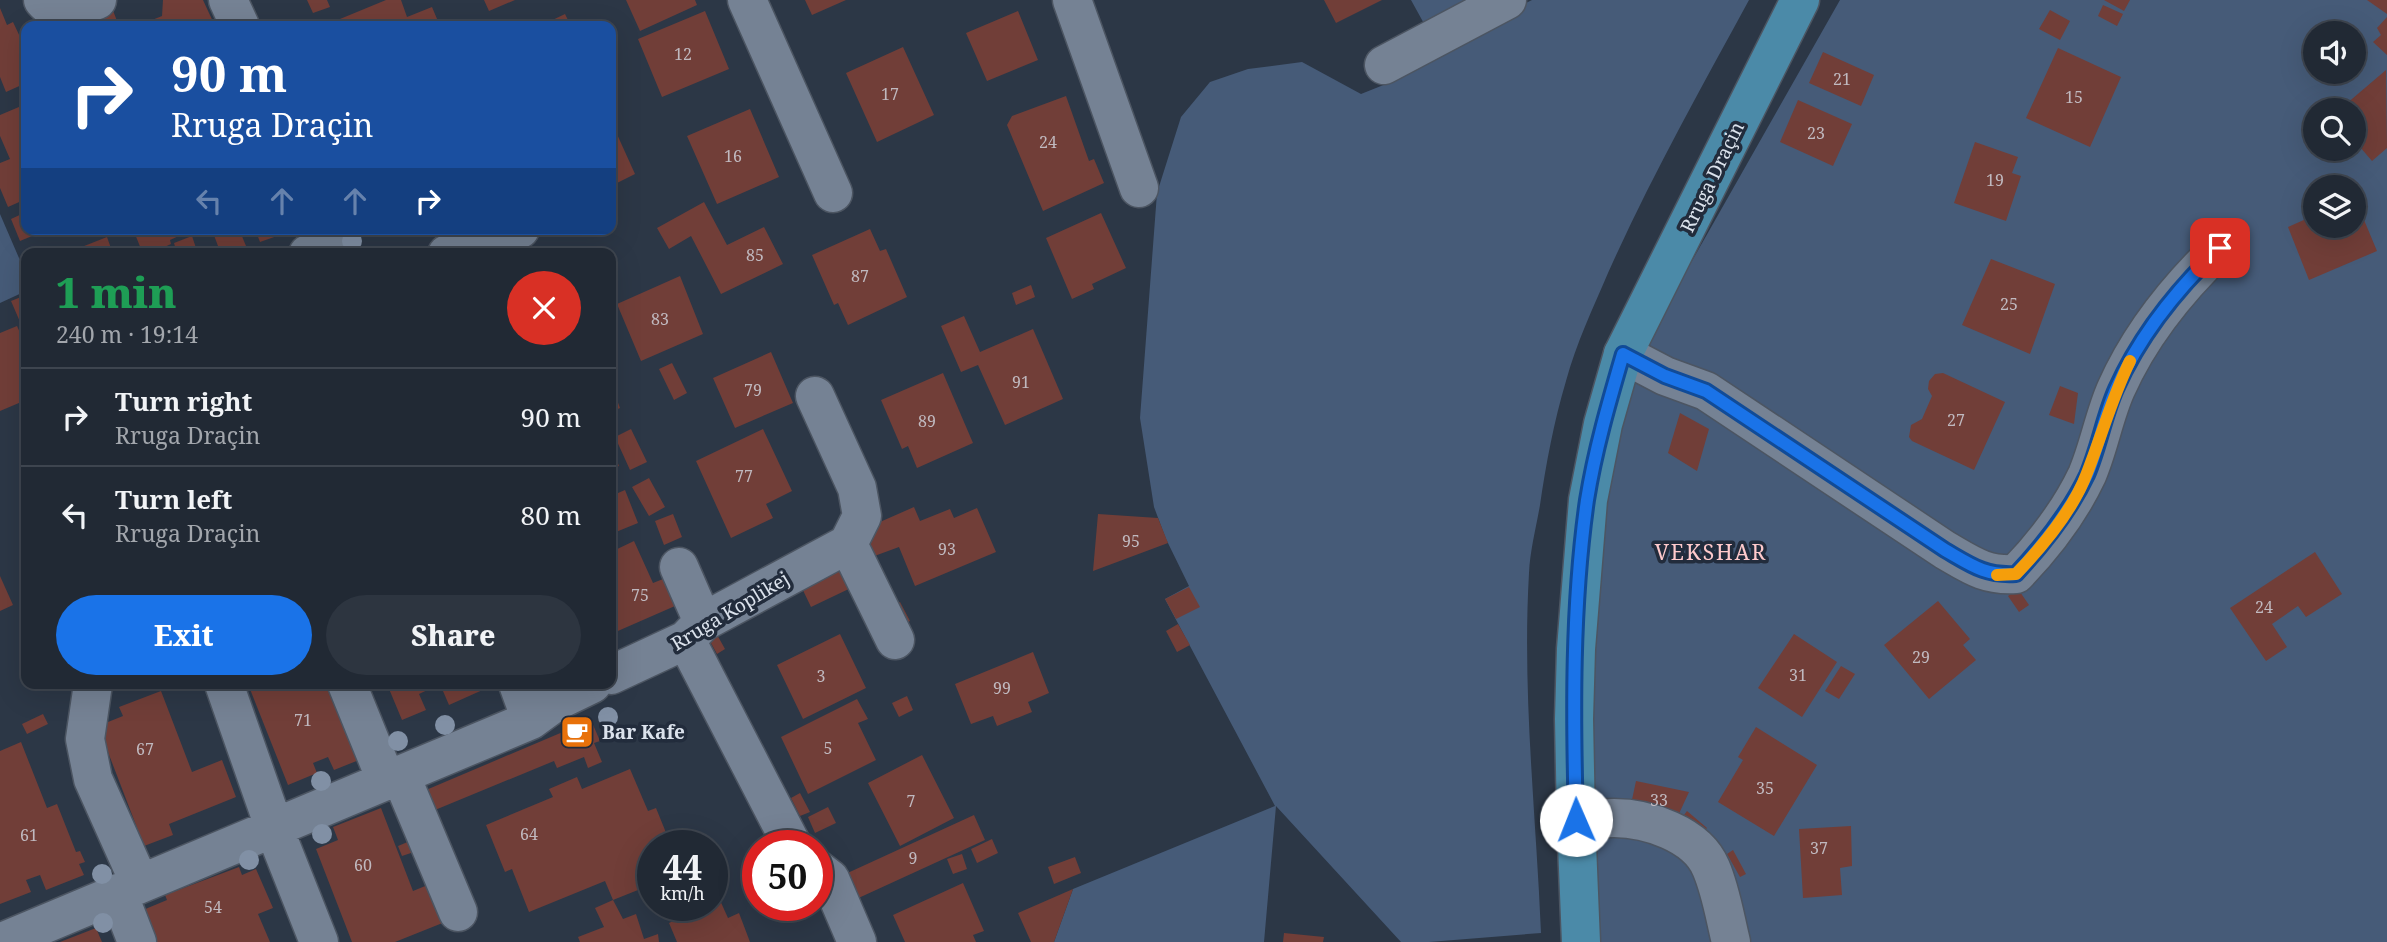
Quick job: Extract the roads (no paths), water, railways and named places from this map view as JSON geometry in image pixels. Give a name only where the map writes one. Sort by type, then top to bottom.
[{"type":"main road","name":"Rruga Draçin","points":[[1581,942],[1576,820],[1576,649],[1587,500],[1603,424],[1623,354],[1800,0]]},
{"type":"street","points":[[43,0],[48,7],[62,12],[97,0]]},
{"type":"street","points":[[747,0],[833,193]]},
{"type":"street","points":[[1072,0],[1139,188]]},
{"type":"street","points":[[1384,65],[1507,0]]},
{"type":"street","points":[[462,248],[497,235]]},
{"type":"street","points":[[1623,354],[1665,376],[1706,391],[1957,556],[1994,575],[2016,574],[2040,549],[2087,475],[2115,390],[2136,349],[2193,274],[2220,248]]},
{"type":"street","points":[[816,396],[857,488],[862,516],[848,544],[895,640]]},
{"type":"street","name":"Rruga Koplikej","points":[[616,672],[848,544]]},
{"type":"street","points":[[679,567],[694,631],[785,830]]},
{"type":"street","points":[[92,689],[85,739],[93,779],[129,889],[137,942]]},
{"type":"street","points":[[226,689],[319,942]]},
{"type":"street","points":[[349,689],[458,912]]},
{"type":"street","points":[[520,689],[531,720]]},
{"type":"street","points":[[2,942],[531,720],[557,701],[582,689]]},
{"type":"street","points":[[1576,820],[1616,818],[1646,823],[1674,833],[1695,847],[1710,866],[1731,942]]},
{"type":"street","points":[[833,886],[857,942]]},
{"type":"place","name":"Bar Kafe","points":[[577,732]]},
{"type":"district","name":"VEKSHAR","points":[[1711,552]]}]
